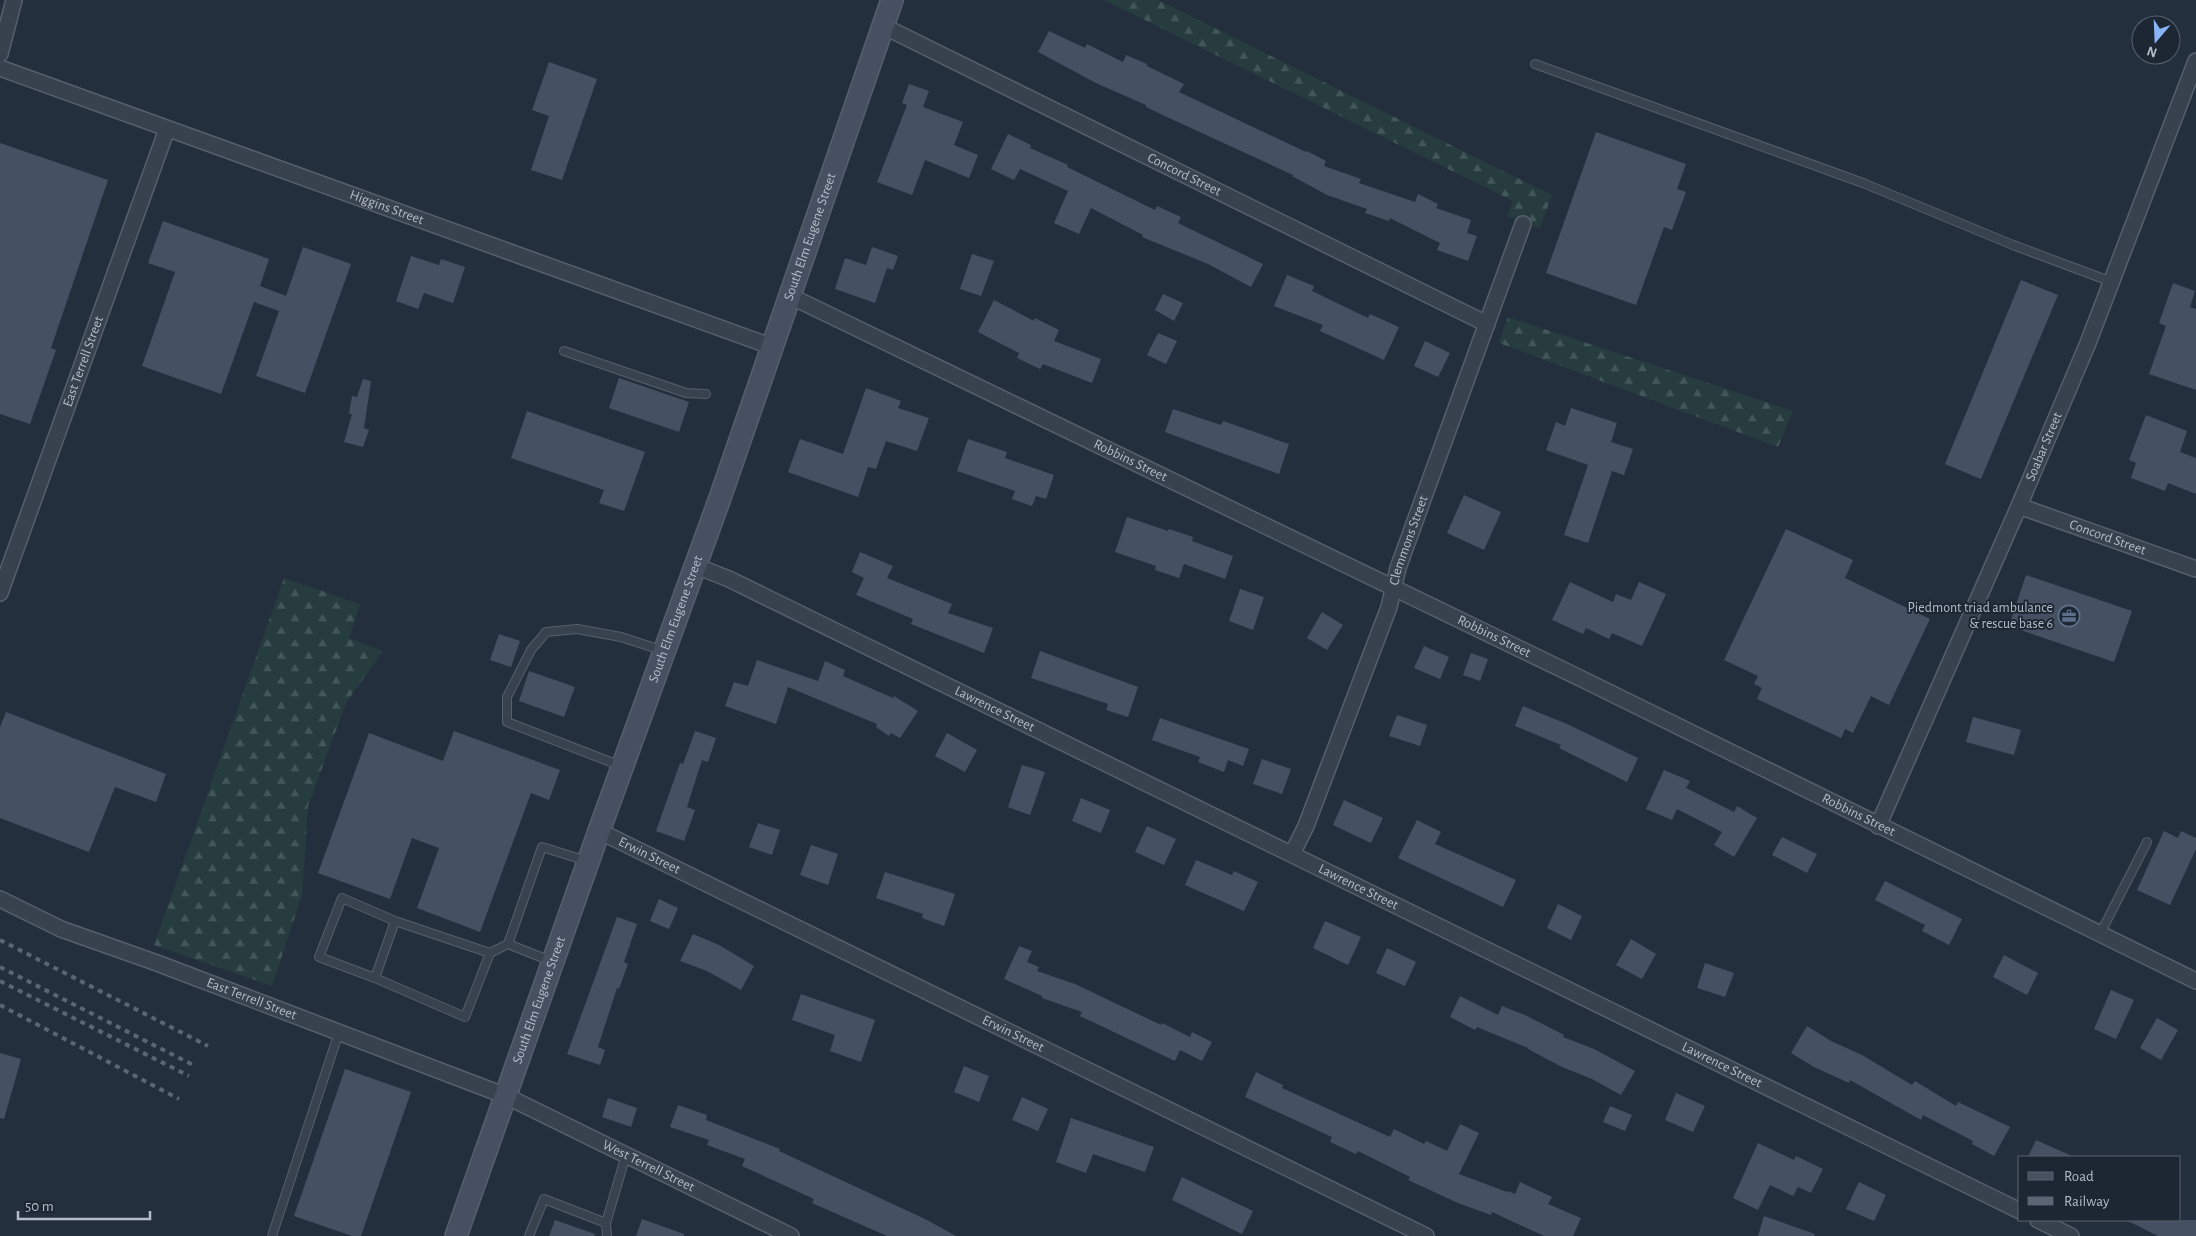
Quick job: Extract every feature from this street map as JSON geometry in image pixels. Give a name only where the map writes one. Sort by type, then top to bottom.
[{"type":"main road","name":"South Elm Eugene Street","points":[[456,1236],[599,831],[696,566],[892,0]]},
{"type":"street","points":[[0,54],[14,0]]},
{"type":"street","name":"Concord Street","points":[[883,26],[1487,324]]},
{"type":"street","name":"Soabar Street","points":[[1878,826],[2019,506],[2112,282],[2196,61]]},
{"type":"street","name":"Higgins Street","points":[[0,68],[773,347]]},
{"type":"street","name":"East Terrell Street","points":[[0,593],[167,129]]},
{"type":"street","name":"Clemmons Street","points":[[1292,854],[1316,799],[1389,608],[1398,568],[1522,224]]},
{"type":"street","name":"Robbins Street","points":[[790,296],[1393,587],[2196,981]]},
{"type":"street","name":"Concord Street","points":[[2019,506],[2196,570]]},
{"type":"street","name":"Lawrence Street","points":[[696,566],[730,579],[2018,1210]]},
{"type":"street","name":"Erwin Street","points":[[599,831],[1426,1236]]},
{"type":"street","name":"East Terrell Street","points":[[0,899],[61,929],[506,1096]]},
{"type":"street","name":"West Terrell Street","points":[[506,1096],[791,1236]]},
{"type":"street","points":[[2040,1221],[2071,1236]]},
{"type":"lane","points":[[1535,64],[1863,183],[2013,245],[2112,282]]},
{"type":"lane","points":[[564,351],[686,392],[706,394]]},
{"type":"lane","points":[[623,766],[507,722],[508,697],[531,650],[546,632],[577,629],[621,637],[665,651]]},
{"type":"lane","points":[[2100,934],[2147,842]]},
{"type":"lane","points":[[490,953],[395,921],[342,898],[319,957],[375,978],[465,1017],[490,953],[508,944],[542,847],[589,861]]},
{"type":"lane","points":[[375,978],[395,921]]},
{"type":"lane","points":[[508,944],[553,962]]},
{"type":"lane","points":[[272,1236],[339,1032]]},
{"type":"lane","points":[[607,1236],[606,1223],[626,1156]]},
{"type":"lane","points":[[530,1236],[544,1199],[606,1223]]},
{"type":"green space","points":[[1104,0],[1158,0],[1552,195],[1540,228],[1507,216],[1513,201]]},
{"type":"green space","points":[[1508,317],[1793,411],[1778,447],[1499,343]]},
{"type":"green space","points":[[284,578],[360,604],[349,638],[383,651],[346,703],[308,806],[302,895],[272,986],[154,945]]},
{"type":"building","points":[[1049,31],[1085,48],[1087,44],[1123,62],[1126,55],[1147,64],[1147,66],[1184,84],[1179,92],[1307,151],[1326,161],[1324,166],[1361,179],[1359,183],[1415,202],[1418,194],[1438,204],[1436,208],[1471,220],[1467,233],[1477,236],[1468,261],[1437,250],[1440,243],[1390,218],[1389,221],[1365,213],[1367,209],[1327,195],[1293,175],[1098,84],[1038,52]]},
{"type":"building","points":[[549,62],[597,79],[562,180],[531,170],[549,116],[532,110]]},
{"type":"building","points":[[909,84],[929,91],[923,107],[963,122],[954,145],[978,155],[969,178],[925,160],[912,195],[877,182],[907,105],[902,103]]},
{"type":"building","points":[[1596,132],[1686,164],[1677,189],[1686,192],[1672,230],[1664,227],[1636,305],[1546,273]]},
{"type":"building","points":[[1008,134],[1031,145],[1030,148],[1068,165],[1067,167],[1155,210],[1157,206],[1181,217],[1178,223],[1263,264],[1251,287],[1208,264],[1142,237],[1143,235],[1091,208],[1079,234],[1054,223],[1068,191],[1020,169],[1014,180],[991,169]]},
{"type":"building","points":[[0,143],[108,180],[51,348],[56,350],[30,424],[0,414]]},
{"type":"building","points":[[163,221],[269,259],[260,286],[286,296],[303,247],[351,264],[305,393],[256,376],[279,311],[254,302],[221,394],[142,366],[175,272],[148,263]]},
{"type":"building","points":[[872,247],[898,256],[893,270],[887,268],[875,303],[835,289],[845,258],[866,265]]},
{"type":"building","points":[[972,254],[994,261],[981,296],[960,289]]},
{"type":"building","points":[[411,256],[439,265],[441,259],[465,267],[453,303],[424,293],[418,309],[396,301]]},
{"type":"building","points":[[1287,275],[1314,286],[1312,291],[1368,318],[1370,314],[1399,327],[1384,360],[1320,331],[1323,325],[1274,306]]},
{"type":"building","points":[[2021,280],[2058,295],[1981,479],[1945,464]]},
{"type":"building","points":[[2173,283],[2195,291],[2190,307],[2196,309],[2196,390],[2149,374],[2166,326],[2159,323]]},
{"type":"building","points":[[1163,294],[1183,303],[1174,321],[1155,310]]},
{"type":"building","points":[[994,300],[1034,321],[1035,318],[1059,330],[1054,341],[1101,359],[1092,383],[1043,364],[1040,369],[1017,358],[1019,353],[978,332]]},
{"type":"building","points":[[1158,333],[1177,341],[1166,364],[1147,355]]},
{"type":"building","points":[[1425,341],[1450,353],[1438,377],[1414,366]]},
{"type":"building","points":[[619,378],[689,402],[679,432],[609,408]]},
{"type":"building","points":[[363,379],[371,381],[364,428],[369,430],[363,447],[344,442],[352,414],[349,414],[352,396],[357,397]]},
{"type":"building","points":[[866,388],[901,401],[898,408],[929,418],[917,451],[886,441],[876,469],[868,467],[858,497],[788,472],[800,439],[843,454]]},
{"type":"building","points":[[1571,408],[1617,423],[1611,442],[1633,449],[1624,475],[1612,471],[1588,543],[1564,535],[1588,465],[1546,450],[1556,422],[1565,426]]},
{"type":"building","points":[[1173,409],[1221,425],[1223,421],[1289,444],[1279,474],[1165,432]]},
{"type":"building","points":[[527,411],[645,452],[624,511],[599,503],[604,490],[511,458]]},
{"type":"building","points":[[2146,415],[2187,431],[2180,452],[2196,458],[2196,494],[2168,483],[2165,491],[2131,478],[2136,463],[2129,460]]},
{"type":"building","points":[[968,439],[1007,452],[1005,458],[1054,475],[1046,499],[1036,496],[1032,506],[1012,499],[1015,491],[957,471]]},
{"type":"building","points":[[1464,495],[1501,512],[1484,550],[1447,533]]},
{"type":"building","points":[[1127,517],[1168,531],[1169,529],[1193,537],[1192,541],[1233,556],[1225,579],[1184,564],[1179,578],[1155,570],[1156,566],[1115,552]]},
{"type":"building","points":[[1786,529],[1853,560],[1845,578],[1930,619],[1889,705],[1871,696],[1853,733],[1845,729],[1841,738],[1757,699],[1762,688],[1754,684],[1758,676],[1724,660]]},
{"type":"building","points":[[860,552],[893,566],[887,578],[952,604],[948,613],[993,628],[984,653],[911,624],[913,619],[856,595],[864,578],[852,572]]},
{"type":"building","points":[[2026,575],[2132,611],[2114,662],[2009,626]]},
{"type":"building","points":[[1570,582],[1613,602],[1616,594],[1631,600],[1639,582],[1666,594],[1642,646],[1612,633],[1609,639],[1586,628],[1583,634],[1552,620]]},
{"type":"building","points":[[1240,589],[1264,597],[1253,630],[1229,621]]},
{"type":"building","points":[[1322,612],[1343,625],[1327,650],[1307,638]]},
{"type":"building","points":[[499,634],[520,641],[511,667],[490,660]]},
{"type":"building","points":[[1424,646],[1449,657],[1440,679],[1414,668]]},
{"type":"building","points":[[1040,651],[1138,687],[1128,717],[1106,710],[1108,704],[1031,678]]},
{"type":"building","points":[[1471,653],[1488,659],[1480,681],[1463,675]]},
{"type":"building","points":[[757,660],[818,681],[825,661],[845,670],[843,676],[893,698],[894,696],[918,711],[900,738],[891,733],[889,736],[876,727],[877,724],[788,687],[776,724],[725,706],[734,682],[748,686]]},
{"type":"building","points":[[529,671],[575,687],[564,717],[519,701]]},
{"type":"building","points":[[1523,706],[1567,724],[1638,758],[1627,782],[1559,748],[1561,745],[1515,726]]},
{"type":"building","points":[[6,712],[166,774],[156,802],[115,787],[89,852],[0,818],[0,727]]},
{"type":"building","points":[[1397,715],[1427,725],[1420,746],[1389,736]]},
{"type":"building","points":[[1973,717],[2021,730],[2014,755],[1966,742]]},
{"type":"building","points":[[1160,718],[1249,749],[1243,766],[1228,760],[1224,772],[1198,762],[1200,757],[1152,740]]},
{"type":"building","points":[[454,731],[560,770],[549,800],[531,793],[480,932],[417,908],[439,848],[412,838],[390,899],[318,873],[369,733],[443,761]]},
{"type":"building","points":[[695,731],[716,738],[708,762],[702,760],[687,807],[695,810],[684,841],[656,831],[680,763],[683,764]]},
{"type":"building","points":[[947,733],[977,750],[965,772],[935,756]]},
{"type":"building","points":[[1262,759],[1291,769],[1282,794],[1253,784]]},
{"type":"building","points":[[1022,765],[1045,772],[1030,815],[1008,807]]},
{"type":"building","points":[[1664,770],[1690,781],[1686,788],[1734,812],[1737,806],[1757,818],[1734,857],[1714,845],[1722,832],[1677,809],[1672,820],[1646,809]]},
{"type":"building","points":[[1081,798],[1110,810],[1101,833],[1072,821]]},
{"type":"building","points":[[1344,800],[1383,818],[1371,843],[1333,825]]},
{"type":"building","points":[[1417,820],[1441,832],[1435,844],[1516,880],[1503,907],[1398,858]]},
{"type":"building","points":[[758,823],[780,830],[772,855],[749,847]]},
{"type":"building","points":[[1147,826],[1176,839],[1164,865],[1135,852]]},
{"type":"building","points":[[2164,831],[2178,838],[2181,831],[2196,838],[2196,849],[2170,905],[2137,890]]},
{"type":"building","points":[[1782,837],[1817,854],[1807,873],[1772,855]]},
{"type":"building","points":[[811,845],[838,854],[828,885],[800,875]]},
{"type":"building","points":[[1196,860],[1232,875],[1234,871],[1258,882],[1244,911],[1185,885]]},
{"type":"building","points":[[885,872],[955,894],[944,926],[922,918],[923,914],[876,898]]},
{"type":"building","points":[[1885,881],[1962,919],[1949,945],[1922,931],[1925,925],[1875,900]]},
{"type":"building","points":[[659,899],[678,908],[669,929],[650,921]]},
{"type":"building","points":[[1558,904],[1582,916],[1571,940],[1547,928]]},
{"type":"building","points":[[617,917],[637,924],[624,962],[628,964],[619,989],[617,988],[598,1047],[605,1050],[600,1065],[567,1054]]},
{"type":"building","points":[[1325,921],[1361,937],[1348,965],[1313,948]]},
{"type":"building","points":[[693,934],[719,945],[754,966],[741,990],[707,971],[680,961]]},
{"type":"building","points":[[1631,939],[1656,954],[1642,979],[1616,965]]},
{"type":"building","points":[[1019,946],[1032,951],[1027,962],[1039,967],[1037,971],[1075,984],[1190,1037],[1192,1032],[1212,1042],[1202,1061],[1180,1050],[1175,1061],[1080,1016],[1082,1012],[1042,998],[1042,996],[1004,979]]},
{"type":"building","points":[[1387,948],[1416,962],[1405,986],[1376,973]]},
{"type":"building","points":[[2004,955],[2038,973],[2027,995],[1993,977]]},
{"type":"building","points":[[1705,963],[1734,973],[1725,997],[1697,988]]},
{"type":"building","points":[[2111,990],[2134,1000],[2116,1039],[2094,1029]]},
{"type":"building","points":[[801,994],[875,1020],[861,1062],[830,1051],[835,1035],[792,1020]]},
{"type":"building","points":[[1460,996],[1498,1015],[1502,1006],[1527,1016],[1564,1035],[1563,1037],[1594,1049],[1635,1071],[1621,1095],[1592,1079],[1562,1067],[1528,1048],[1477,1027],[1475,1030],[1450,1017]]},
{"type":"building","points":[[2157,1018],[2178,1030],[2161,1060],[2140,1048]]},
{"type":"building","points":[[1807,1026],[1831,1041],[1862,1055],[1912,1085],[1915,1081],[1956,1106],[1958,1102],[2010,1127],[1994,1156],[1972,1144],[1973,1141],[1923,1115],[1921,1120],[1850,1080],[1849,1083],[1814,1067],[1791,1053]]},
{"type":"building","points":[[0,1053],[21,1059],[4,1119],[0,1118]]},
{"type":"building","points":[[964,1066],[989,1076],[979,1102],[954,1092]]},
{"type":"building","points":[[345,1069],[411,1092],[361,1236],[352,1236],[294,1216]]},
{"type":"building","points":[[1256,1072],[1283,1085],[1282,1088],[1390,1137],[1394,1129],[1424,1144],[1426,1141],[1447,1151],[1460,1124],[1479,1133],[1459,1174],[1515,1194],[1520,1182],[1552,1197],[1548,1204],[1581,1218],[1573,1236],[1544,1236],[1492,1212],[1491,1215],[1458,1203],[1408,1180],[1410,1177],[1358,1151],[1356,1154],[1330,1142],[1332,1137],[1245,1097]]},
{"type":"building","points":[[1676,1093],[1705,1106],[1693,1132],[1665,1120]]},
{"type":"building","points":[[1022,1097],[1048,1109],[1038,1131],[1012,1120]]},
{"type":"building","points":[[608,1098],[637,1108],[631,1127],[602,1117]]},
{"type":"building","points":[[678,1105],[707,1115],[706,1120],[780,1149],[779,1151],[925,1219],[956,1236],[887,1236],[812,1203],[814,1199],[742,1166],[745,1159],[707,1145],[709,1140],[670,1127]]},
{"type":"building","points":[[1610,1106],[1632,1115],[1625,1131],[1603,1122]]},
{"type":"building","points":[[1071,1118],[1154,1147],[1145,1172],[1093,1154],[1086,1173],[1056,1162]]},
{"type":"building","points":[[2036,1140],[2072,1156],[2028,1156]]},
{"type":"building","points":[[1758,1143],[1794,1160],[1796,1156],[1823,1169],[1811,1193],[1798,1187],[1793,1196],[1770,1185],[1758,1210],[1733,1198]]},
{"type":"building","points":[[1182,1177],[1253,1211],[1242,1234],[1172,1200]]},
{"type":"building","points":[[1859,1182],[1886,1195],[1874,1221],[1846,1209]]},
{"type":"building","points":[[1764,1216],[1815,1234],[1814,1236],[1758,1236]]},
{"type":"building","points":[[642,1219],[684,1234],[684,1236],[636,1236]]},
{"type":"building","points":[[555,1220],[595,1234],[594,1236],[549,1236]]},
{"type":"building","points":[[2196,1220],[2196,1236],[2158,1236],[2128,1221]]},
{"type":"railway","points":[[0,940],[208,1046]]},
{"type":"railway","points":[[0,967],[195,1066]]},
{"type":"railway","points":[[0,981],[189,1076]]},
{"type":"railway","points":[[0,1005],[179,1099]]},
{"type":"place","name":"Piedmont triad ambulance & rescue base 6","points":[[2069,616]]}]
